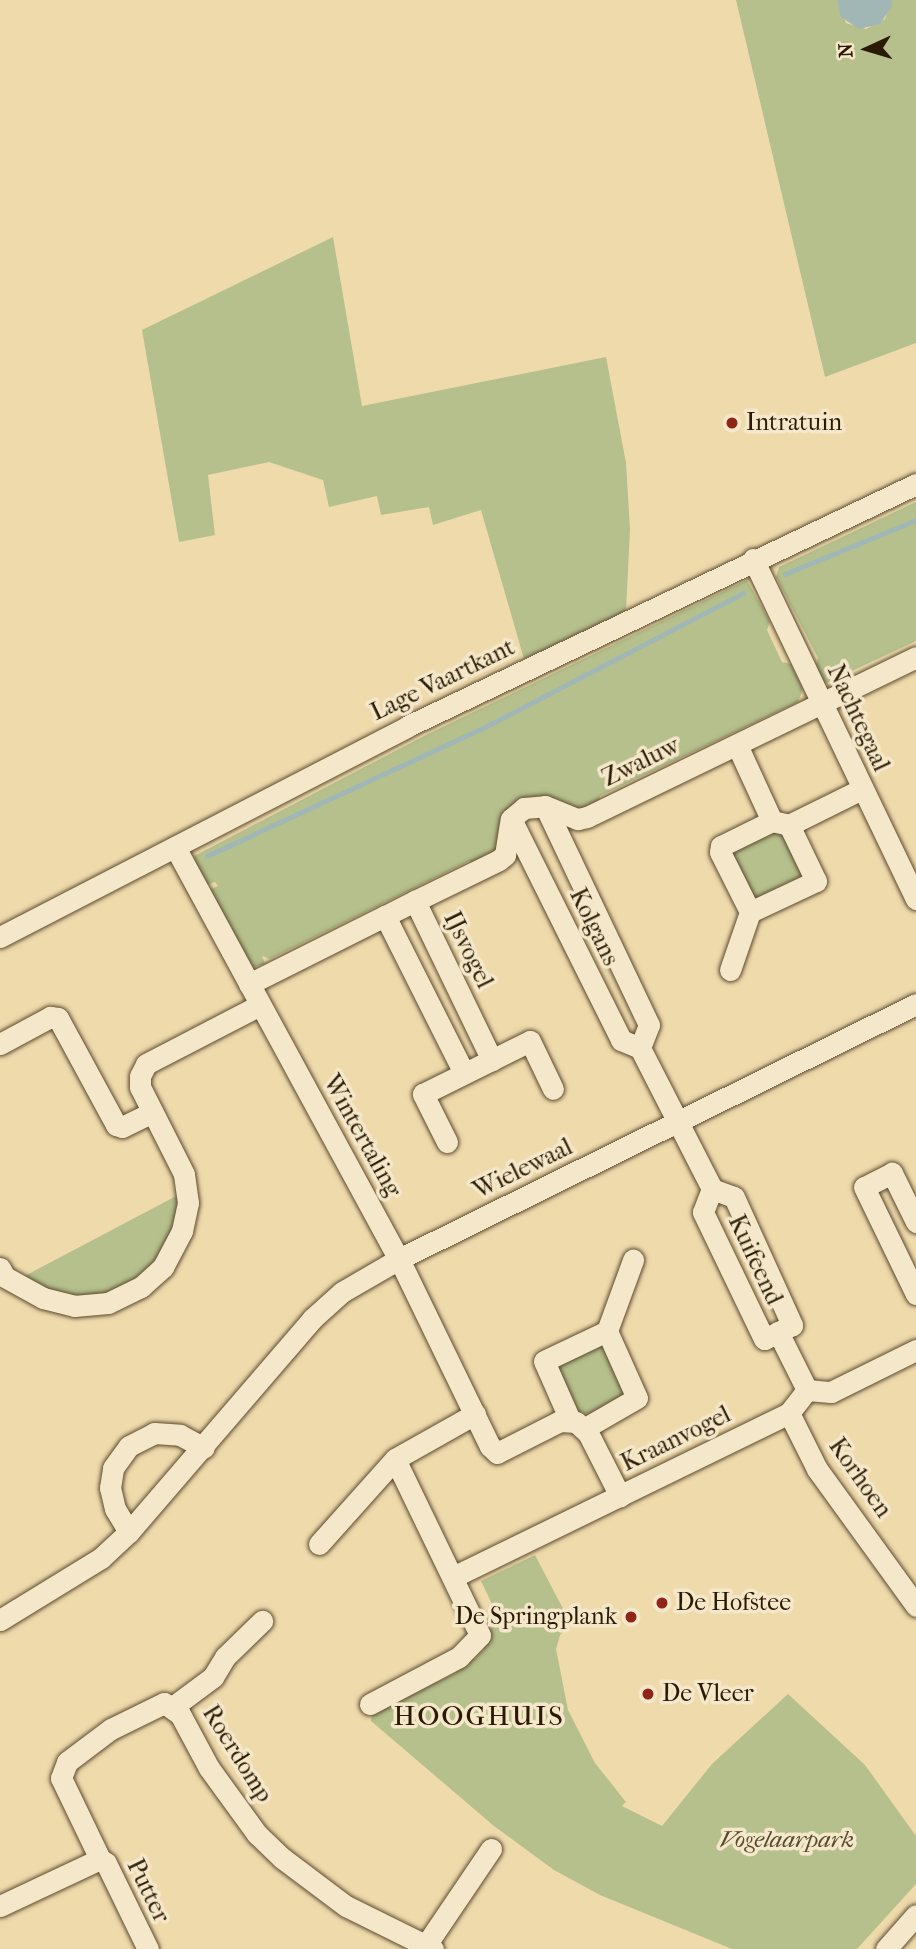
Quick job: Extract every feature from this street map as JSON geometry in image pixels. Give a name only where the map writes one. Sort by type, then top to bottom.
[{"type":"street","name":"Lage Vaartkant","points":[[0,937],[408,726],[752,559],[916,484]]},
{"type":"street","name":"Nachtegaal","points":[[752,559],[916,899]]},
{"type":"street","name":"Zwaluw","points":[[545,806],[578,819],[587,817],[916,657]]},
{"type":"street","points":[[737,745],[816,881],[750,912]]},
{"type":"street","points":[[730,970],[750,912],[720,852],[721,846],[862,789]]},
{"type":"street","points":[[415,901],[499,860],[505,855],[511,819],[524,808],[545,806]]},
{"type":"street","name":"Kolgans","points":[[545,806],[649,1025],[640,1048]]},
{"type":"street","name":"Kolgans","points":[[511,819],[621,1040],[640,1048],[679,1122]]},
{"type":"street","name":"Wintertaling","points":[[175,847],[399,1259],[497,1453],[578,1424]]},
{"type":"street","name":"IJsvogel","points":[[385,916],[415,901],[492,1059]]},
{"type":"street","points":[[250,984],[385,916],[464,1073]]},
{"type":"street","name":"Wielewaal","points":[[0,1620],[101,1558],[129,1532],[204,1448],[312,1319],[342,1292],[399,1259],[916,1004]]},
{"type":"street","points":[[2,1275],[43,1298],[74,1306],[107,1303],[141,1287],[163,1267],[182,1231],[188,1203],[184,1174],[140,1087],[146,1064],[260,1005]]},
{"type":"street","points":[[0,1044],[50,1017],[58,1018],[116,1125],[122,1126],[153,1112]]},
{"type":"street","points":[[447,1142],[423,1094],[492,1059],[530,1041],[553,1089]]},
{"type":"street","name":"Kuifeend","points":[[679,1122],[712,1189],[734,1197],[792,1325],[764,1339],[704,1212],[712,1189]]},
{"type":"street","points":[[916,1222],[892,1173],[864,1187],[916,1294]]},
{"type":"street","points":[[578,1424],[637,1398],[607,1331],[633,1260]]},
{"type":"street","points":[[607,1331],[544,1361],[620,1496]]},
{"type":"street","name":"Kuifeend","points":[[778,1332],[807,1390]]},
{"type":"street","points":[[807,1390],[831,1392],[916,1350]]},
{"type":"street","name":"Kraanvogel","points":[[453,1577],[789,1413],[807,1390]]},
{"type":"street","name":"Korhoen","points":[[789,1413],[817,1469],[916,1606]]},
{"type":"street","points":[[319,1544],[395,1459],[475,1414]]},
{"type":"street","points":[[129,1532],[115,1509],[110,1488],[113,1468],[129,1446],[154,1433],[180,1435],[204,1448]]},
{"type":"street","points":[[370,1704],[459,1657],[479,1640],[453,1577],[395,1459]]},
{"type":"street","points":[[174,1706],[213,1677],[225,1657],[262,1621]]},
{"type":"street","name":"Roerdomp","points":[[100,1859],[61,1778],[67,1762],[111,1729],[164,1703],[174,1706],[209,1768],[257,1834],[346,1906],[417,1945]]},
{"type":"street","points":[[417,1945],[491,1849]]},
{"type":"street","points":[[0,1906],[100,1859]]},
{"type":"street","name":"Putter","points":[[100,1859],[106,1863],[148,1949]]},
{"type":"street","points":[[886,1949],[916,1915]]},
{"type":"green space","points":[[736,0],[837,0],[846,23],[866,29],[885,19],[892,0],[916,0],[916,343],[825,377]]},
{"type":"green space","points":[[333,237],[362,406],[606,357],[626,463],[630,529],[626,611],[524,659],[481,510],[433,525],[429,507],[381,515],[377,496],[329,507],[323,480],[269,462],[208,475],[215,535],[179,542],[142,330]]},
{"type":"green space","points":[[916,502],[916,641],[824,684],[815,667],[818,658],[776,577],[779,567]]},
{"type":"green space","points":[[747,580],[770,622],[767,630],[782,662],[791,664],[803,689],[798,702],[600,796],[598,804],[581,813],[535,801],[500,851],[477,864],[469,861],[270,959],[262,956],[265,964],[252,967],[206,891],[218,886],[215,882],[204,886],[192,863],[194,856],[426,735]]},
{"type":"green space","points":[[770,826],[786,836],[804,875],[751,901],[725,849]]},
{"type":"green space","points":[[182,1193],[165,1251],[133,1286],[87,1300],[17,1280]]},
{"type":"green space","points":[[600,1337],[631,1397],[594,1416],[565,1406],[549,1361]]},
{"type":"green space","name":"Vogelaarpark","points":[[535,1555],[571,1624],[560,1635],[556,1649],[568,1710],[595,1763],[626,1802],[622,1806],[662,1826],[712,1764],[788,1694],[865,1765],[916,1836],[916,1884],[857,1949],[732,1949],[600,1895],[554,1870],[494,1826],[371,1721],[372,1713],[393,1694],[407,1697],[456,1673],[458,1666],[476,1658],[484,1649],[488,1630],[501,1623],[481,1581]]},
{"type":"water","points":[[837,0],[892,0],[892,6],[880,24],[859,29],[841,17]]},
{"type":"waterway","points":[[785,574],[916,520]]},
{"type":"waterway","points":[[207,856],[483,728],[743,593]]},
{"type":"place","name":"Intratuin","points":[[732,423]]},
{"type":"place","name":"De Hofstee","points":[[662,1603]]},
{"type":"place","name":"De Springplank","points":[[631,1617]]},
{"type":"place","name":"De Vleer","points":[[648,1694]]},
{"type":"district","name":"HOOGHUIS","points":[[479,1716]]}]
